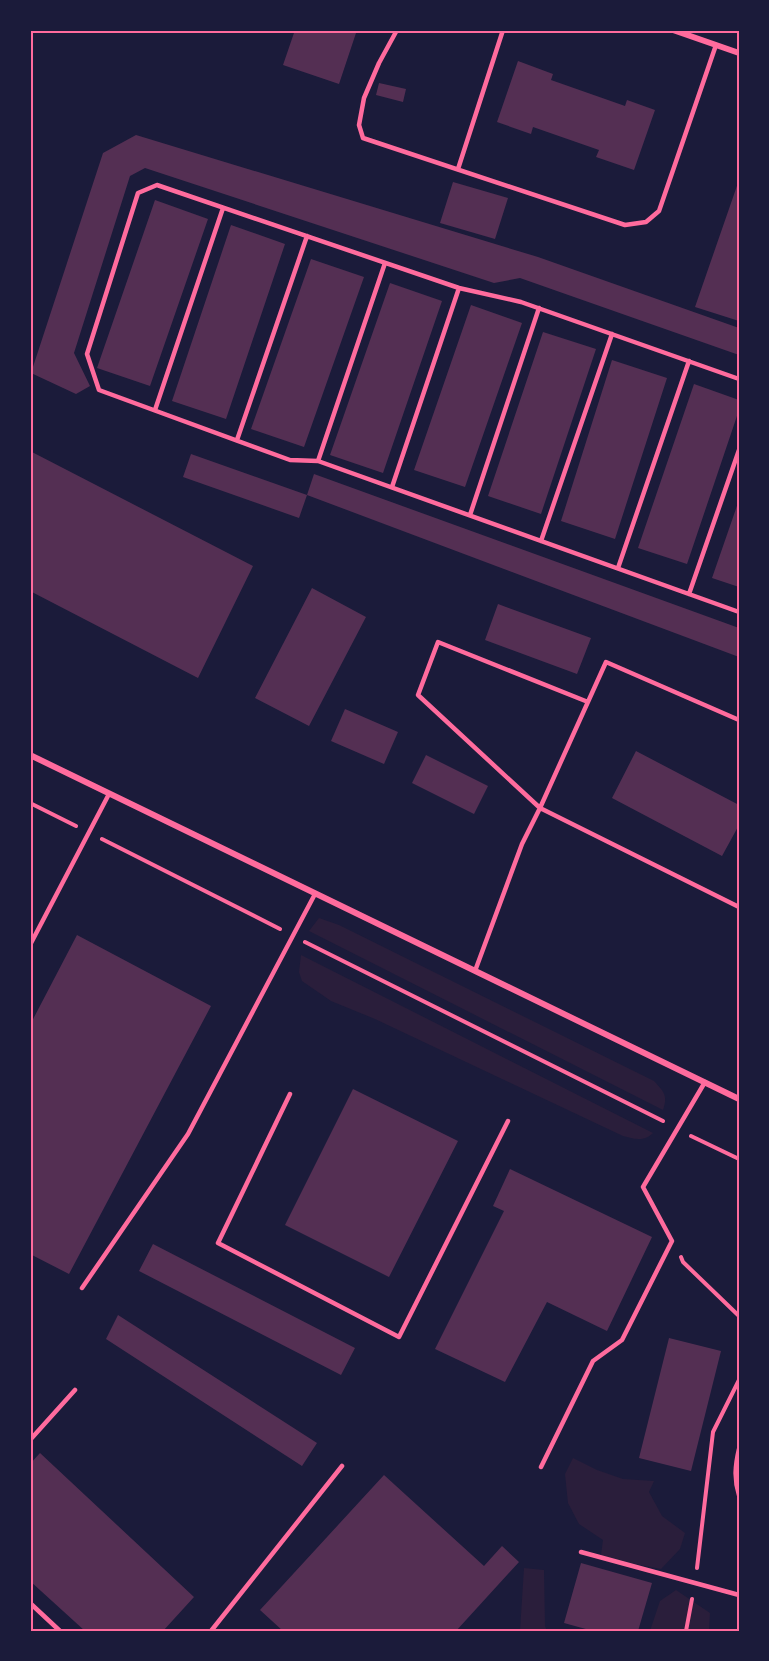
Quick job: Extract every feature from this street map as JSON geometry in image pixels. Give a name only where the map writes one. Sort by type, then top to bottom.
[{"type":"street","points":[[673,30],[739,53]]},
{"type":"street","points":[[30,755],[739,1099]]},
{"type":"lane","points":[[397,30],[364,98],[358,125],[363,138],[625,225],[646,222],[659,211],[717,45]]},
{"type":"lane","points":[[458,169],[503,30]]},
{"type":"lane","points":[[739,379],[539,308],[459,288],[157,185],[138,193],[87,354],[99,390],[290,460],[318,461],[739,612]]},
{"type":"lane","points":[[155,410],[223,208]]},
{"type":"lane","points":[[237,440],[307,236]]},
{"type":"lane","points":[[318,461],[385,262]]},
{"type":"lane","points":[[392,487],[459,288]]},
{"type":"lane","points":[[470,515],[539,308]]},
{"type":"lane","points":[[541,541],[612,334]]},
{"type":"lane","points":[[618,568],[689,361]]},
{"type":"lane","points":[[689,594],[739,450]]},
{"type":"lane","points":[[588,702],[438,642],[418,696],[540,808],[739,907]]},
{"type":"lane","points":[[475,971],[522,844],[606,662],[739,720]]},
{"type":"lane","points":[[30,945],[109,794]]},
{"type":"lane","points":[[82,1288],[188,1134],[315,894]]},
{"type":"lane","points":[[541,1467],[593,1361],[621,1340],[672,1241],[642,1187],[705,1082]]},
{"type":"lane","points":[[291,1094],[218,1243],[399,1337],[508,1121]]},
{"type":"lane","points":[[30,1440],[75,1390]]},
{"type":"lane","points":[[739,1449],[735,1462],[735,1482],[739,1495]]},
{"type":"lane","points":[[211,1631],[342,1467]]},
{"type":"lane","points":[[581,1552],[739,1595]]},
{"type":"lane","points":[[30,1603],[60,1631]]},
{"type":"path","points":[[30,803],[739,1159]]},
{"type":"path","points":[[672,1241],[683,1262],[739,1316]]},
{"type":"path","points":[[686,1631],[695,1583],[713,1432],[739,1380]]},
{"type":"shaded area","points":[[319,918],[339,925],[654,1081],[664,1094],[663,1110],[309,931]]},
{"type":"shaded area","points":[[301,955],[653,1133],[642,1139],[623,1136],[375,1019],[331,1001],[302,981],[299,972]]},
{"type":"shaded area","points":[[573,1458],[623,1479],[654,1481],[649,1492],[662,1516],[685,1533],[680,1549],[661,1569],[601,1555],[603,1540],[579,1524],[568,1503],[565,1474]]},
{"type":"shaded area","points":[[524,1568],[544,1570],[547,1631],[520,1631]]},
{"type":"shaded area","points":[[676,1590],[710,1613],[709,1631],[650,1631],[660,1601]]},
{"type":"building","points":[[295,30],[357,30],[339,84],[283,65]]},
{"type":"building","points":[[518,61],[553,74],[551,80],[625,106],[627,100],[655,110],[634,170],[596,157],[599,150],[533,127],[531,134],[497,122]]},
{"type":"building","points":[[379,83],[406,89],[403,102],[376,95]]},
{"type":"building","points":[[136,135],[538,257],[739,328],[739,355],[520,278],[494,283],[145,168],[130,176],[74,353],[90,386],[76,394],[31,373],[103,153]]},
{"type":"building","points":[[739,180],[739,321],[695,307]]},
{"type":"building","points":[[453,182],[508,198],[495,239],[440,223]]},
{"type":"building","points":[[155,200],[208,219],[150,386],[97,368]]},
{"type":"building","points":[[231,225],[285,244],[226,419],[172,401]]},
{"type":"building","points":[[311,259],[364,277],[304,447],[251,429]]},
{"type":"building","points":[[390,283],[442,301],[383,473],[330,455]]},
{"type":"building","points":[[471,305],[522,323],[465,487],[414,470]]},
{"type":"building","points":[[543,332],[596,349],[541,514],[488,496]]},
{"type":"building","points":[[612,360],[667,378],[615,539],[561,521]]},
{"type":"building","points":[[694,384],[739,400],[739,410],[687,564],[638,548]]},
{"type":"building","points":[[30,451],[253,566],[198,678],[30,591]]},
{"type":"building","points":[[191,454],[307,495],[299,518],[183,477]]},
{"type":"building","points":[[314,474],[739,628],[739,657],[307,495]]},
{"type":"building","points":[[739,500],[739,587],[712,578]]},
{"type":"building","points":[[312,588],[366,617],[309,726],[255,698]]},
{"type":"building","points":[[498,604],[591,638],[577,674],[485,640]]},
{"type":"building","points":[[345,709],[398,732],[384,764],[331,741]]},
{"type":"building","points":[[636,751],[739,805],[739,825],[722,856],[612,798]]},
{"type":"building","points":[[426,755],[488,786],[474,814],[412,783]]},
{"type":"building","points":[[77,935],[211,1006],[69,1274],[30,1254],[30,1025]]},
{"type":"building","points":[[353,1089],[458,1141],[389,1277],[285,1225]]},
{"type":"building","points":[[510,1169],[652,1237],[607,1331],[547,1302],[505,1382],[435,1349],[504,1211],[493,1206]]},
{"type":"building","points":[[153,1244],[355,1348],[341,1375],[139,1271]]},
{"type":"building","points":[[118,1315],[317,1443],[302,1466],[106,1339]]},
{"type":"building","points":[[669,1338],[721,1351],[691,1471],[639,1458]]},
{"type":"building","points":[[40,1453],[194,1597],[163,1631],[85,1631],[30,1581],[30,1464]]},
{"type":"building","points":[[384,1475],[484,1566],[502,1546],[519,1562],[456,1631],[283,1631],[260,1610]]},
{"type":"building","points":[[581,1563],[652,1583],[638,1631],[593,1631],[564,1623]]}]
